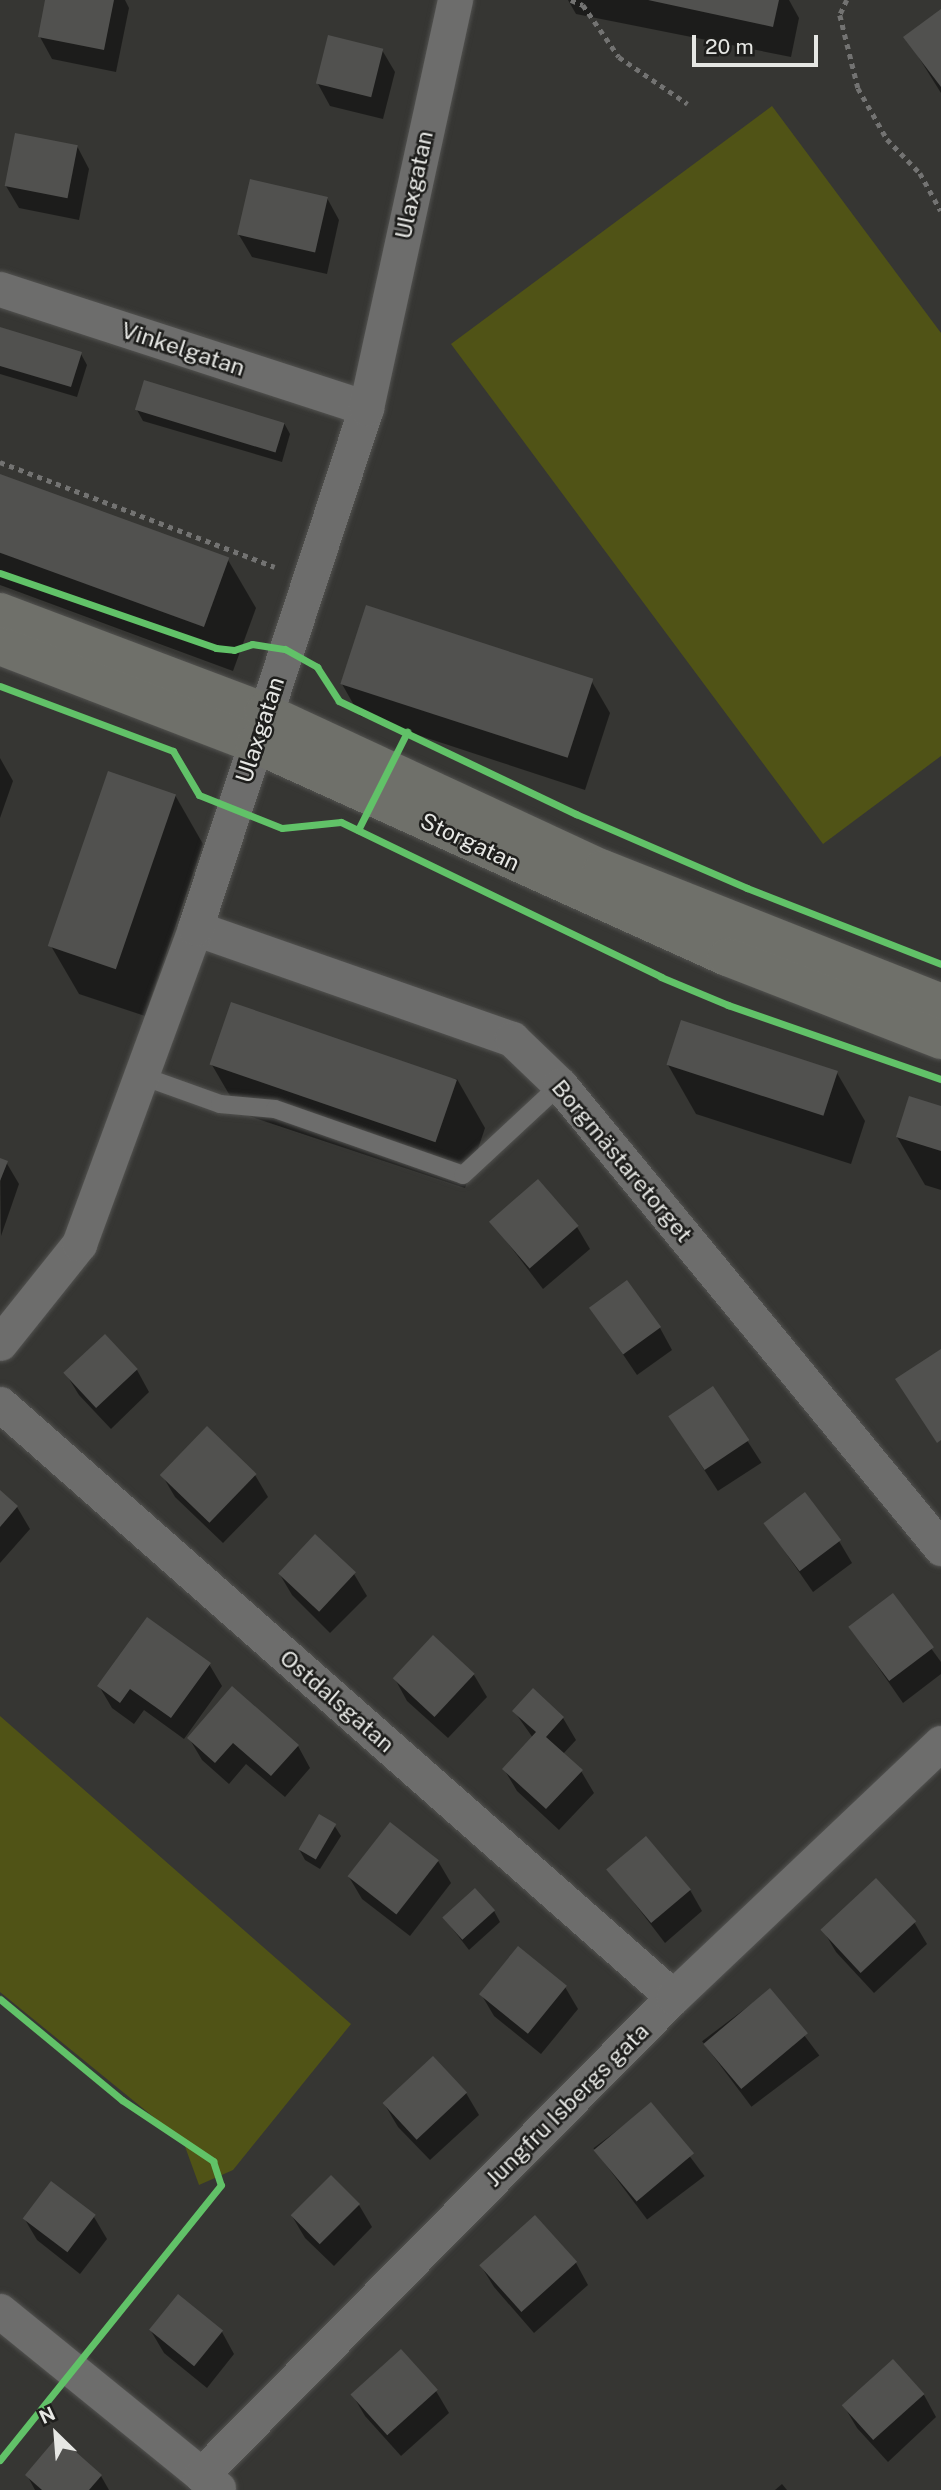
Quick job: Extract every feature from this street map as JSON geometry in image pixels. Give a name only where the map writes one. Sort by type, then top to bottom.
[{"type":"main road","name":"Storgatan","points":[[0,612],[260,728],[603,869],[941,1003]]},
{"type":"main road","name":"Storgatan","points":[[0,646],[260,728],[727,957],[941,1040]]},
{"type":"street","name":"Ulaxgatan","points":[[0,1343],[79,1244],[195,928],[366,408],[455,0]]},
{"type":"street","name":"Vinkelgatan","points":[[0,289],[366,408]]},
{"type":"street","name":"Borgmästaretorget","points":[[195,928],[512,1039],[560,1085],[941,1548]]},
{"type":"street","name":"Ostdalsgatan","points":[[0,1404],[673,1997]]},
{"type":"street","name":"Jungfru Isbergs gata","points":[[211,2482],[673,1997],[941,1743]]},
{"type":"street","points":[[0,2311],[211,2482]]},
{"type":"lane","points":[[142,1076],[220,1104],[275,1110],[463,1175],[560,1085]]},
{"type":"path","points":[[571,0],[583,5],[619,57],[688,104]]},
{"type":"path","points":[[847,0],[840,15],[858,88],[887,139],[920,173],[941,211]]},
{"type":"path","points":[[0,462],[309,580]]},
{"type":"shaded area","points":[[772,106],[941,333],[941,756],[823,844],[451,344]]},
{"type":"shaded area","points":[[0,1716],[351,2024],[233,2170],[199,2185],[183,2141],[0,1992]]},
{"type":"building","points":[[45,0],[114,0],[104,50],[38,37]]},
{"type":"building","points":[[648,0],[779,0],[773,27]]},
{"type":"building","points":[[941,9],[941,87],[903,37]]},
{"type":"building","points":[[328,35],[383,49],[371,97],[316,84]]},
{"type":"building","points":[[15,133],[78,145],[68,198],[5,186]]},
{"type":"building","points":[[250,179],[328,197],[315,253],[237,235]]},
{"type":"building","points":[[0,327],[82,352],[71,387],[0,366]]},
{"type":"building","points":[[144,380],[285,423],[276,453],[135,410]]},
{"type":"building","points":[[0,474],[229,557],[204,627],[0,553]]},
{"type":"building","points":[[366,605],[593,679],[568,758],[340,684]]},
{"type":"building","points":[[108,771],[176,794],[116,969],[48,946]]},
{"type":"building","points":[[231,1002],[457,1080],[435,1142],[210,1064]]},
{"type":"building","points":[[681,1020],[838,1071],[823,1116],[666,1065]]},
{"type":"building","points":[[909,1096],[941,1106],[941,1151],[896,1137]]},
{"type":"building","points":[[0,1158],[8,1161],[0,1181]]},
{"type":"building","points":[[538,1179],[579,1226],[530,1268],[489,1222]]},
{"type":"building","points":[[627,1280],[661,1327],[623,1355],[589,1308]]},
{"type":"building","points":[[105,1334],[138,1369],[96,1408],[63,1373]]},
{"type":"building","points":[[941,1349],[941,1440],[937,1443],[895,1379]]},
{"type":"building","points":[[713,1386],[749,1440],[705,1470],[668,1416]]},
{"type":"building","points":[[207,1426],[257,1474],[209,1523],[160,1475]]},
{"type":"building","points":[[0,1490],[18,1506],[0,1527]]},
{"type":"building","points":[[805,1492],[841,1540],[800,1571],[763,1523]]},
{"type":"building","points":[[315,1534],[356,1572],[319,1612],[278,1573]]},
{"type":"building","points":[[893,1593],[934,1647],[889,1681],[848,1627]]},
{"type":"building","points":[[147,1617],[211,1663],[171,1718],[130,1689],[120,1703],[97,1686]]},
{"type":"building","points":[[433,1635],[475,1674],[434,1717],[393,1678]]},
{"type":"building","points":[[232,1686],[299,1745],[271,1776],[233,1743],[215,1763],[187,1738]]},
{"type":"building","points":[[533,1688],[564,1717],[546,1737],[583,1770],[546,1809],[502,1769],[536,1732],[512,1711]]},
{"type":"building","points":[[319,1814],[336,1824],[316,1860],[298,1850]]},
{"type":"building","points":[[390,1822],[439,1860],[396,1915],[348,1876]]},
{"type":"building","points":[[646,1836],[691,1890],[651,1923],[606,1869]]},
{"type":"building","points":[[876,1878],[916,1921],[861,1973],[820,1930]]},
{"type":"building","points":[[475,1888],[495,1910],[462,1940],[442,1917]]},
{"type":"building","points":[[518,1946],[567,1986],[528,2034],[479,1994]]},
{"type":"building","points":[[770,1988],[808,2033],[741,2089],[703,2044]]},
{"type":"building","points":[[433,2056],[467,2093],[417,2140],[383,2103]]},
{"type":"building","points":[[651,2102],[694,2153],[637,2202],[594,2150]]},
{"type":"building","points":[[331,2175],[360,2204],[320,2244],[291,2215]]},
{"type":"building","points":[[51,2181],[96,2215],[67,2252],[23,2219]]},
{"type":"building","points":[[535,2215],[577,2262],[521,2312],[479,2265]]},
{"type":"building","points":[[178,2294],[223,2331],[194,2366],[149,2330]]},
{"type":"building","points":[[401,2349],[438,2390],[387,2435],[350,2395]]},
{"type":"building","points":[[893,2359],[924,2394],[873,2440],[842,2405]]},
{"type":"building","points":[[58,2436],[102,2475],[89,2490],[42,2490],[25,2475]]},
{"type":"cycle path","points":[[0,573],[216,648],[234,650],[252,644],[285,649],[317,667],[339,701],[576,814],[747,888],[941,964]]},
{"type":"cycle path","points":[[0,686],[173,751],[199,795],[282,828],[341,822],[661,977],[728,1005],[941,1079]]},
{"type":"cycle path","points":[[358,830],[407,732]]},
{"type":"cycle path","points":[[0,1999],[122,2100],[213,2161],[221,2185],[0,2460]]}]
